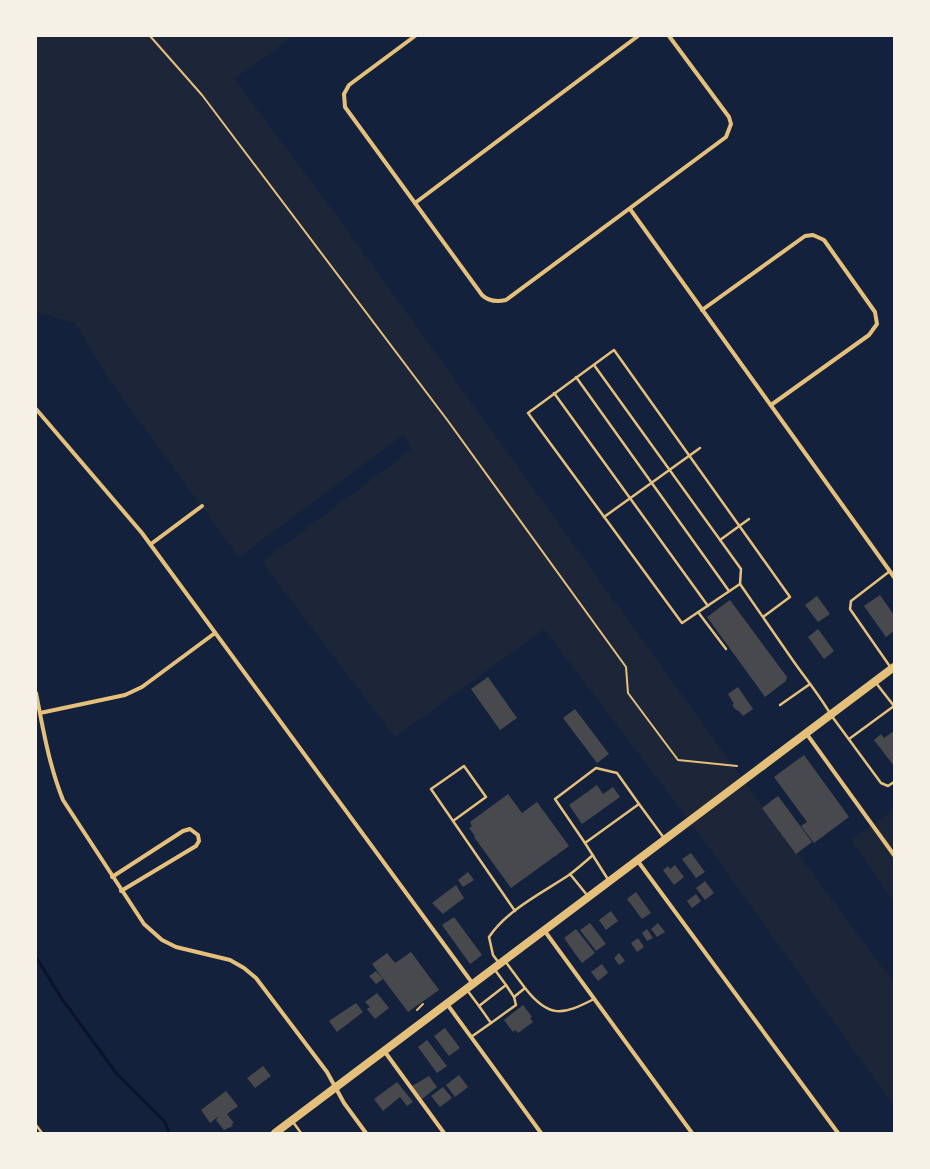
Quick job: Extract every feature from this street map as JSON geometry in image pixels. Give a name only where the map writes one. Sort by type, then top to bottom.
[{"type":"main road","points":[[276,1133],[893,668]]},
{"type":"street","points":[[416,36],[349,86],[344,94],[343,101],[345,107],[482,295],[491,301],[498,302],[506,300],[630,209],[726,137],[730,131],[729,117],[670,36]]},
{"type":"street","points":[[415,203],[638,36]]},
{"type":"street","points":[[630,209],[894,577]]},
{"type":"street","points":[[702,310],[805,236],[813,235],[824,240],[875,312],[876,324],[869,335],[771,405]]},
{"type":"street","points":[[36,409],[111,495],[150,544],[470,987]]},
{"type":"street","points":[[150,544],[202,506]]},
{"type":"street","points":[[40,713],[125,695],[142,687],[215,632]]},
{"type":"street","points":[[36,693],[54,778],[63,800],[121,891],[144,924],[162,940],[191,952],[218,956],[230,960],[244,968],[256,978],[327,1072],[344,1103],[366,1133]]},
{"type":"street","points":[[806,733],[894,855]]},
{"type":"street","points":[[112,877],[183,831],[190,829],[198,835],[199,841],[196,846],[121,891]]},
{"type":"street","points":[[638,860],[838,1133]]},
{"type":"street","points":[[544,930],[692,1133]]},
{"type":"street","points":[[447,1004],[541,1133]]},
{"type":"street","points":[[385,1052],[444,1133]]},
{"type":"lane","points":[[740,584],[682,624],[528,412],[614,350],[790,597],[763,617]]},
{"type":"lane","points":[[594,364],[741,569],[740,584],[831,714],[882,783],[888,786],[894,782]]},
{"type":"lane","points":[[576,377],[729,591]]},
{"type":"lane","points":[[554,393],[708,606]]},
{"type":"lane","points":[[604,517],[700,448]]},
{"type":"lane","points":[[720,540],[749,519]]},
{"type":"lane","points":[[890,571],[852,601],[850,609],[893,668]]},
{"type":"lane","points":[[698,612],[726,649]]},
{"type":"lane","points":[[849,739],[894,706],[875,681]]},
{"type":"lane","points":[[780,706],[810,684]]},
{"type":"lane","points":[[453,821],[486,797],[464,766],[431,789],[453,821],[515,911]]},
{"type":"lane","points":[[609,881],[555,799],[596,768],[617,773],[664,840]]},
{"type":"lane","points":[[585,843],[639,804]]},
{"type":"lane","points":[[593,855],[570,874],[515,911],[494,930],[489,937],[493,955],[499,964],[525,988],[541,1006],[565,1012],[574,1010],[594,999]]},
{"type":"lane","points":[[570,874],[588,897]]},
{"type":"lane","points":[[471,1037],[516,1005],[514,997],[506,986],[499,964]]},
{"type":"lane","points":[[479,1006],[506,986]]},
{"type":"lane","points":[[470,987],[479,1006],[491,1023]]},
{"type":"lane","points":[[514,997],[525,988]]},
{"type":"lane","points":[[292,1121],[301,1133]]},
{"type":"lane","points":[[36,1125],[42,1133]]},
{"type":"path","points":[[150,36],[202,95],[448,422],[626,667],[628,694],[678,760],[737,766]]},
{"type":"path","points":[[416,1010],[423,1004]]},
{"type":"shaded area","points":[[36,36],[293,36],[234,79],[331,208],[752,792],[894,983],[894,1106],[698,832],[544,629],[395,737],[262,562],[412,449],[403,435],[239,557],[107,377],[75,323],[36,312]]},
{"type":"shaded area","points":[[894,810],[894,902],[851,840]]},
{"type":"building","points":[[880,595],[894,615],[894,631],[886,637],[864,606]]},
{"type":"building","points":[[817,596],[830,614],[818,622],[805,605]]},
{"type":"building","points":[[730,600],[787,677],[786,681],[765,697],[707,617]]},
{"type":"building","points":[[818,629],[834,651],[824,659],[808,637]]},
{"type":"building","points":[[488,677],[517,718],[500,730],[471,689]]},
{"type":"building","points":[[738,687],[753,709],[743,716],[732,705],[734,704],[728,694]]},
{"type":"building","points":[[575,709],[609,754],[597,763],[563,718]]},
{"type":"building","points":[[894,731],[894,766],[874,740],[881,734],[884,738]]},
{"type":"building","points":[[804,755],[849,817],[814,843],[801,826],[807,822],[774,777]]},
{"type":"building","points":[[597,785],[603,794],[613,787],[620,797],[582,824],[569,805]]},
{"type":"building","points":[[508,794],[522,813],[537,802],[569,846],[511,888],[469,828],[472,826],[470,822]]},
{"type":"building","points":[[778,796],[812,842],[796,854],[762,808]]},
{"type":"building","points":[[691,853],[705,872],[696,878],[682,859]]},
{"type":"building","points":[[675,865],[684,877],[674,885],[663,870],[668,866],[670,869]]},
{"type":"building","points":[[468,872],[474,880],[463,887],[458,880]]},
{"type":"building","points":[[705,881],[714,893],[705,900],[696,888]]},
{"type":"building","points":[[456,885],[464,898],[443,914],[432,903]]},
{"type":"building","points":[[636,892],[651,913],[642,919],[627,899]]},
{"type":"building","points":[[696,894],[701,901],[692,908],[687,901]]},
{"type":"building","points":[[611,911],[618,921],[606,930],[599,920]]},
{"type":"building","points":[[454,917],[482,955],[470,964],[442,925]]},
{"type":"building","points":[[590,923],[606,944],[596,951],[580,930]]},
{"type":"building","points":[[658,923],[665,932],[657,937],[651,929]]},
{"type":"building","points":[[576,929],[595,953],[582,963],[564,938]]},
{"type":"building","points":[[647,929],[653,938],[647,941],[642,933]]},
{"type":"building","points":[[638,938],[644,947],[637,952],[631,943]]},
{"type":"building","points":[[411,952],[439,990],[408,1012],[372,964],[387,953],[395,963]]},
{"type":"building","points":[[619,953],[625,961],[619,965],[614,958]]},
{"type":"building","points":[[602,964],[608,973],[598,981],[591,972]]},
{"type":"building","points":[[376,971],[383,979],[376,984],[369,976]]},
{"type":"building","points":[[377,993],[389,1008],[375,1019],[367,1009],[370,1007],[365,1002]]},
{"type":"building","points":[[356,1003],[363,1012],[337,1032],[329,1021]]},
{"type":"building","points":[[523,1005],[532,1017],[530,1018],[533,1022],[518,1033],[515,1030],[513,1032],[504,1020]]},
{"type":"building","points":[[445,1028],[460,1048],[449,1056],[434,1036]]},
{"type":"building","points":[[427,1040],[447,1066],[437,1073],[418,1047]]},
{"type":"building","points":[[263,1066],[271,1076],[255,1088],[247,1078]]},
{"type":"building","points":[[459,1075],[468,1087],[455,1097],[446,1085]]},
{"type":"building","points":[[429,1076],[437,1087],[422,1099],[412,1086]]},
{"type":"building","points":[[397,1082],[413,1102],[407,1106],[400,1097],[383,1111],[374,1099]]},
{"type":"building","points":[[443,1087],[452,1098],[440,1107],[431,1096]]},
{"type":"building","points":[[226,1091],[238,1106],[227,1114],[234,1123],[231,1124],[233,1126],[224,1130],[216,1120],[219,1116],[210,1123],[201,1110]]},
{"type":"waterway","points":[[36,957],[62,999],[117,1074],[165,1122],[169,1133]]}]
